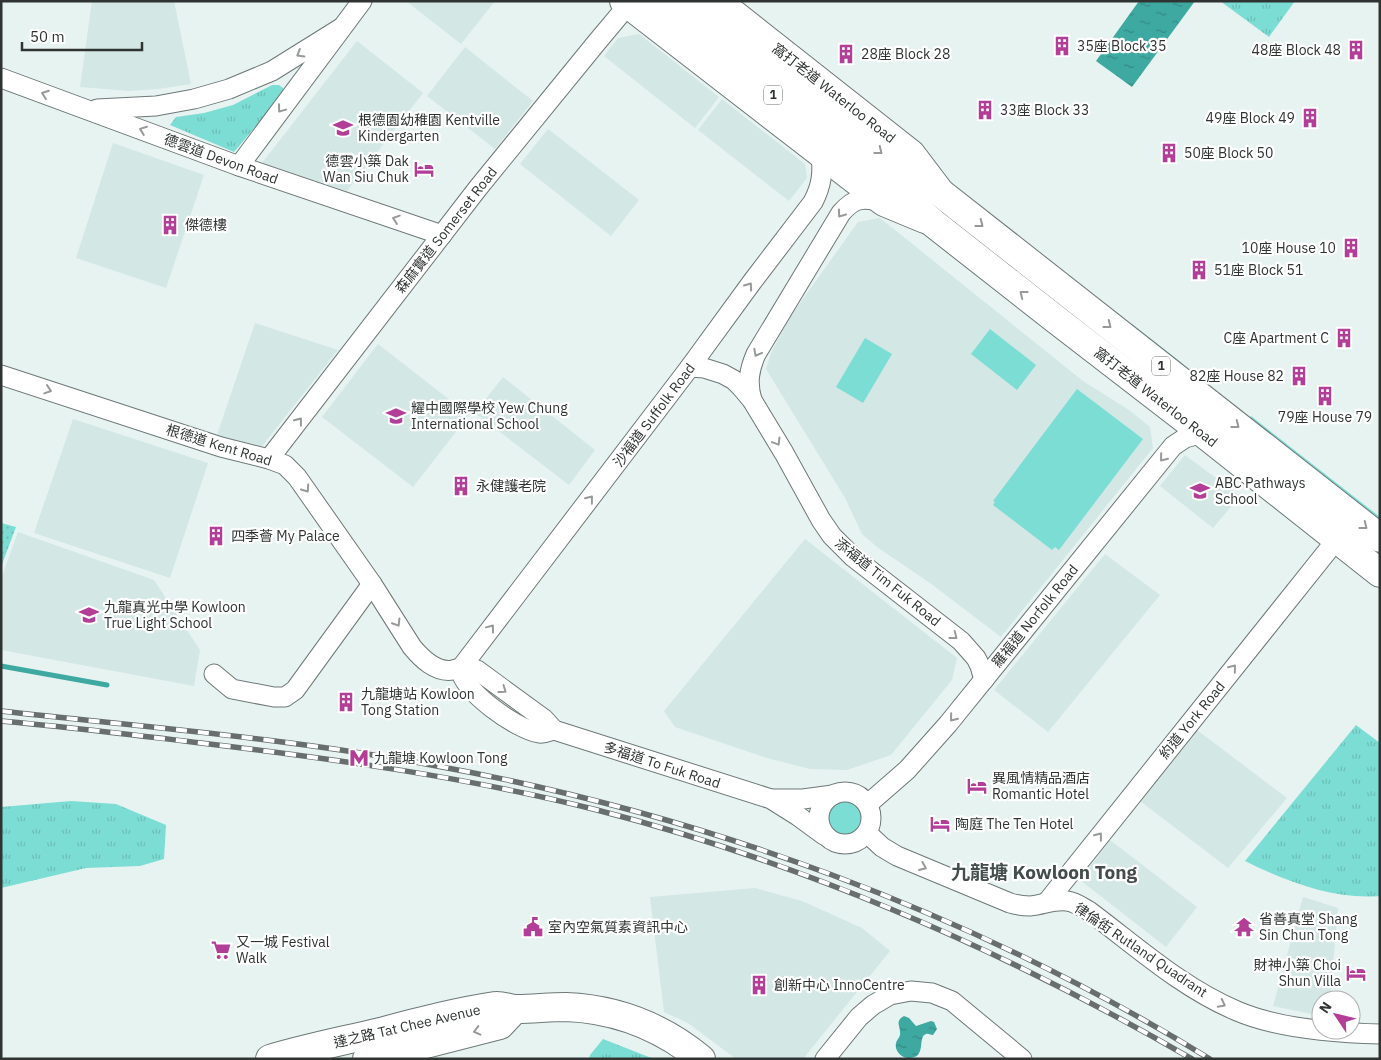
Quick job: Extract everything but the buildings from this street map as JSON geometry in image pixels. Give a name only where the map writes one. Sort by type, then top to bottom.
[{"type":"main road","name":"窩打老道 Waterloo Road","points":[[690,1],[900,167],[942,194],[1380,538]]},
{"type":"main road","name":"窩打老道 Waterloo Road","points":[[717,1],[911,154],[942,194]]},
{"type":"main road","name":"窩打老道 Waterloo Road","points":[[635,2],[884,202],[933,222]]},
{"type":"main road","name":"窩打老道 Waterloo Road","points":[[635,2],[893,189],[1054,318],[1380,572]]},
{"type":"main road","name":"達之路 Tat Chee Avenue","points":[[270,1059],[429,1018],[498,1006],[515,1009],[568,1007],[624,1016],[647,1024],[676,1040],[701,1059]]},
{"type":"main road","name":"達之路 Tat Chee Avenue","points":[[367,1059],[500,1025],[515,1009]]},
{"type":"street","points":[[239,166],[362,1]]},
{"type":"street","name":"森麻實道 Somerset Road","points":[[269,459],[483,182],[597,42],[635,2]]},
{"type":"street","points":[[88,110],[156,106],[229,90],[272,71],[341,28]]},
{"type":"street","name":"德雲道 Devon Road","points":[[1,78],[239,166],[442,235]]},
{"type":"street","name":"沙福道 Suffolk Road","points":[[462,667],[813,202],[819,191],[823,169],[821,153]]},
{"type":"street","name":"添福道 Tim Fuk Road","points":[[752,400],[748,381],[751,365],[756,354],[841,213],[856,200],[864,198],[884,202]]},
{"type":"street","name":"添福道 Tim Fuk Road","points":[[690,367],[704,368],[734,380],[752,400],[784,453],[820,520],[832,536],[853,557],[961,641],[976,658],[984,680]]},
{"type":"street","name":"根德道 Kent Road","points":[[1,375],[284,465],[297,477],[419,655],[437,668],[454,670],[462,667]]},
{"type":"street","name":"羅福道 Norfolk Road","points":[[868,804],[907,770],[948,724],[1173,446],[1185,438],[1203,433]]},
{"type":"street","name":"約道 York Road","points":[[1047,902],[1337,539]]},
{"type":"street","points":[[214,674],[232,689],[274,697],[285,697],[295,690],[372,584]]},
{"type":"street","name":"多福道 To Fuk Road","points":[[462,667],[469,667],[484,675],[544,719],[554,730],[770,799],[838,844],[854,843],[861,840],[867,833]]},
{"type":"street","points":[[890,853],[882,840],[879,830],[879,819],[884,805],[907,770]]},
{"type":"street","name":"多福道 To Fuk Road","points":[[770,799],[803,799],[848,792],[856,794],[868,804]]},
{"type":"street","points":[[824,835],[820,828],[819,813],[826,799],[833,795]]},
{"type":"street","points":[[868,804],[872,818],[871,826],[867,833],[890,853],[997,899],[1021,906],[1032,906],[1047,902]]},
{"type":"street","name":"律倫街 Rutland Quadrant","points":[[1047,902],[1067,901],[1083,907],[1188,984],[1239,1012],[1273,1022],[1315,1030],[1380,1034]]},
{"type":"street","points":[[826,1059],[859,1017],[873,1005],[890,995],[911,991],[932,993],[952,1001],[1022,1059]]},
{"type":"shaded area","points":[[92,1],[174,1],[191,84],[129,91],[80,87]]},
{"type":"shaded area","points":[[406,1],[495,1],[461,44]]},
{"type":"shaded area","points":[[639,34],[719,97],[695,128],[604,56],[618,38]]},
{"type":"shaded area","name":"根德園幼稚園 Kentville Kindergarten","points":[[357,41],[423,93],[347,191],[262,163]]},
{"type":"shaded area","points":[[465,47],[533,101],[495,149],[427,96]]},
{"type":"shaded area","points":[[722,99],[805,164],[807,178],[789,201],[698,130]]},
{"type":"shaded area","points":[[548,129],[639,200],[611,236],[520,164]]},
{"type":"shaded area","points":[[113,143],[204,175],[166,288],[76,258]]},
{"type":"shaded area","points":[[880,218],[1083,381],[1129,410],[1150,427],[1153,448],[1001,637],[930,583],[877,547],[862,534],[845,498],[766,369],[771,353],[790,317],[858,222]]},
{"type":"shaded area","points":[[255,323],[338,350],[262,446],[255,448],[217,435]]},
{"type":"shaded area","name":"耀中國際學校 Yew Chung International School","points":[[378,344],[469,415],[413,487],[322,417]]},
{"type":"shaded area","points":[[503,377],[595,450],[569,485],[475,413]]},
{"type":"shaded area","points":[[73,419],[208,463],[170,578],[34,533]]},
{"type":"shaded area","name":"ABC Pathways School","points":[[1185,455],[1240,496],[1213,528],[1160,486]]},
{"type":"shaded area","name":"九龍真光中學 Kowloon True Light School","points":[[18,532],[154,580],[200,650],[194,686],[1,650],[1,579]]},
{"type":"shaded area","points":[[805,539],[957,658],[952,680],[891,755],[847,770],[810,769],[767,758],[675,727],[664,711]]},
{"type":"shaded area","points":[[1105,554],[1160,595],[1048,732],[994,690]]},
{"type":"shaded area","points":[[1197,730],[1287,798],[1228,868],[1140,801]]},
{"type":"shaded area","points":[[1110,840],[1197,907],[1166,947],[1080,880]]},
{"type":"shaded area","name":"創新中心 InnoCentre","points":[[755,888],[802,901],[862,928],[890,951],[803,1059],[736,1059],[688,1023],[664,1012],[650,897]]},
{"type":"shaded area","points":[[1303,897],[1338,908],[1331,990],[1311,990],[1311,1014],[1273,1006]]},
{"type":"green space","points":[[1220,1],[1295,1],[1269,37]]},
{"type":"green space","points":[[272,85],[279,85],[283,88],[284,93],[234,152],[170,125],[176,117],[204,113],[233,105]]},
{"type":"green space","points":[[1132,324],[1183,364],[1180,368],[1129,327]]},
{"type":"green space","points":[[990,329],[1036,365],[1017,390],[971,354]]},
{"type":"green space","points":[[865,338],[892,354],[863,403],[836,387]]},
{"type":"green space","points":[[1077,389],[1143,439],[1059,550],[1055,547],[1052,550],[993,505],[995,502],[993,501]]},
{"type":"green space","points":[[1251,416],[1380,517],[1380,522],[1249,419]]},
{"type":"green space","points":[[1,523],[16,527],[1,567]]},
{"type":"green space","points":[[1356,725],[1380,743],[1380,896],[1345,895],[1310,888],[1245,861]]},
{"type":"green space","points":[[849,799],[856,802],[862,808],[865,819],[864,827],[856,836],[849,839],[841,839],[834,836],[826,827],[825,815],[828,808],[837,800]]},
{"type":"green space","points":[[71,801],[116,804],[166,825],[164,859],[140,866],[86,868],[1,888],[1,807]]},
{"type":"green space","points":[[603,1039],[654,1059],[589,1059]]},
{"type":"water","points":[[1139,1],[1195,1],[1132,87],[1096,61]]},
{"type":"water","points":[[904,1016],[909,1018],[916,1026],[931,1021],[934,1022],[937,1029],[933,1035],[927,1034],[923,1036],[920,1051],[915,1057],[907,1058],[897,1052],[896,1042],[900,1034],[899,1021]]},
{"type":"waterway","points":[[1,666],[107,685]]},
{"type":"railway","points":[[1,711],[214,734],[373,755],[529,785],[631,810],[732,840],[831,875],[929,914],[1025,958],[1119,1006],[1210,1059]]},
{"type":"railway","points":[[1,721],[251,749],[400,770],[548,798],[675,832],[752,856],[903,914],[1049,982],[1121,1019],[1192,1059]]},
{"type":"place","name":"35座 Block 35","points":[[1062,46]]},
{"type":"place","name":"48座 Block 48","points":[[1356,50]]},
{"type":"place","name":"28座 Block 28","points":[[846,54]]},
{"type":"place","name":"33座 Block 33","points":[[985,110]]},
{"type":"place","name":"49座 Block 49","points":[[1310,118]]},
{"type":"place","name":"根德園幼稚園 Kentville Kindergarten","points":[[343,128]]},
{"type":"place","name":"50座 Block 50","points":[[1169,153]]},
{"type":"place","name":"德雲小築 Dak Wan Siu Chuk","points":[[424,169]]},
{"type":"place","name":"傑德樓","points":[[170,225]]},
{"type":"place","name":"10座 House 10","points":[[1351,248]]},
{"type":"place","name":"51座 Block 51","points":[[1199,270]]},
{"type":"place","name":"C座 Apartment C","points":[[1344,338]]},
{"type":"place","name":"82座 House 82","points":[[1299,376]]},
{"type":"place","name":"79座 House 79","points":[[1325,396]]},
{"type":"place","name":"耀中國際學校 Yew Chung International School","points":[[396,416]]},
{"type":"place","name":"永健護老院","points":[[461,486]]},
{"type":"place","name":"ABC Pathways School","points":[[1200,491]]},
{"type":"place","name":"四季薈 My Palace","points":[[216,536]]},
{"type":"place","name":"九龍真光中學 Kowloon True Light School","points":[[89,615]]},
{"type":"place","name":"九龍塘站 Kowloon Tong Station","points":[[346,702]]},
{"type":"place","name":"九龍塘 Kowloon Tong","points":[[359,758]]},
{"type":"place","name":"異風情精品酒店 Romantic Hotel","points":[[977,786]]},
{"type":"place","name":"陶庭 The Ten Hotel","points":[[940,824]]},
{"type":"place","name":"室內空氣質素資訊中心","points":[[533,927]]},
{"type":"place","name":"省善真堂 Shang Sin Chun Tong","points":[[1244,927]]},
{"type":"place","name":"又一城 Festival Walk","points":[[221,950]]},
{"type":"place","name":"財神小築 Choi Shun Villa","points":[[1356,973]]},
{"type":"place","name":"創新中心 InnoCentre","points":[[759,985]]},
{"type":"district","name":"九龍塘 Kowloon Tong","points":[[1044,872]]}]
